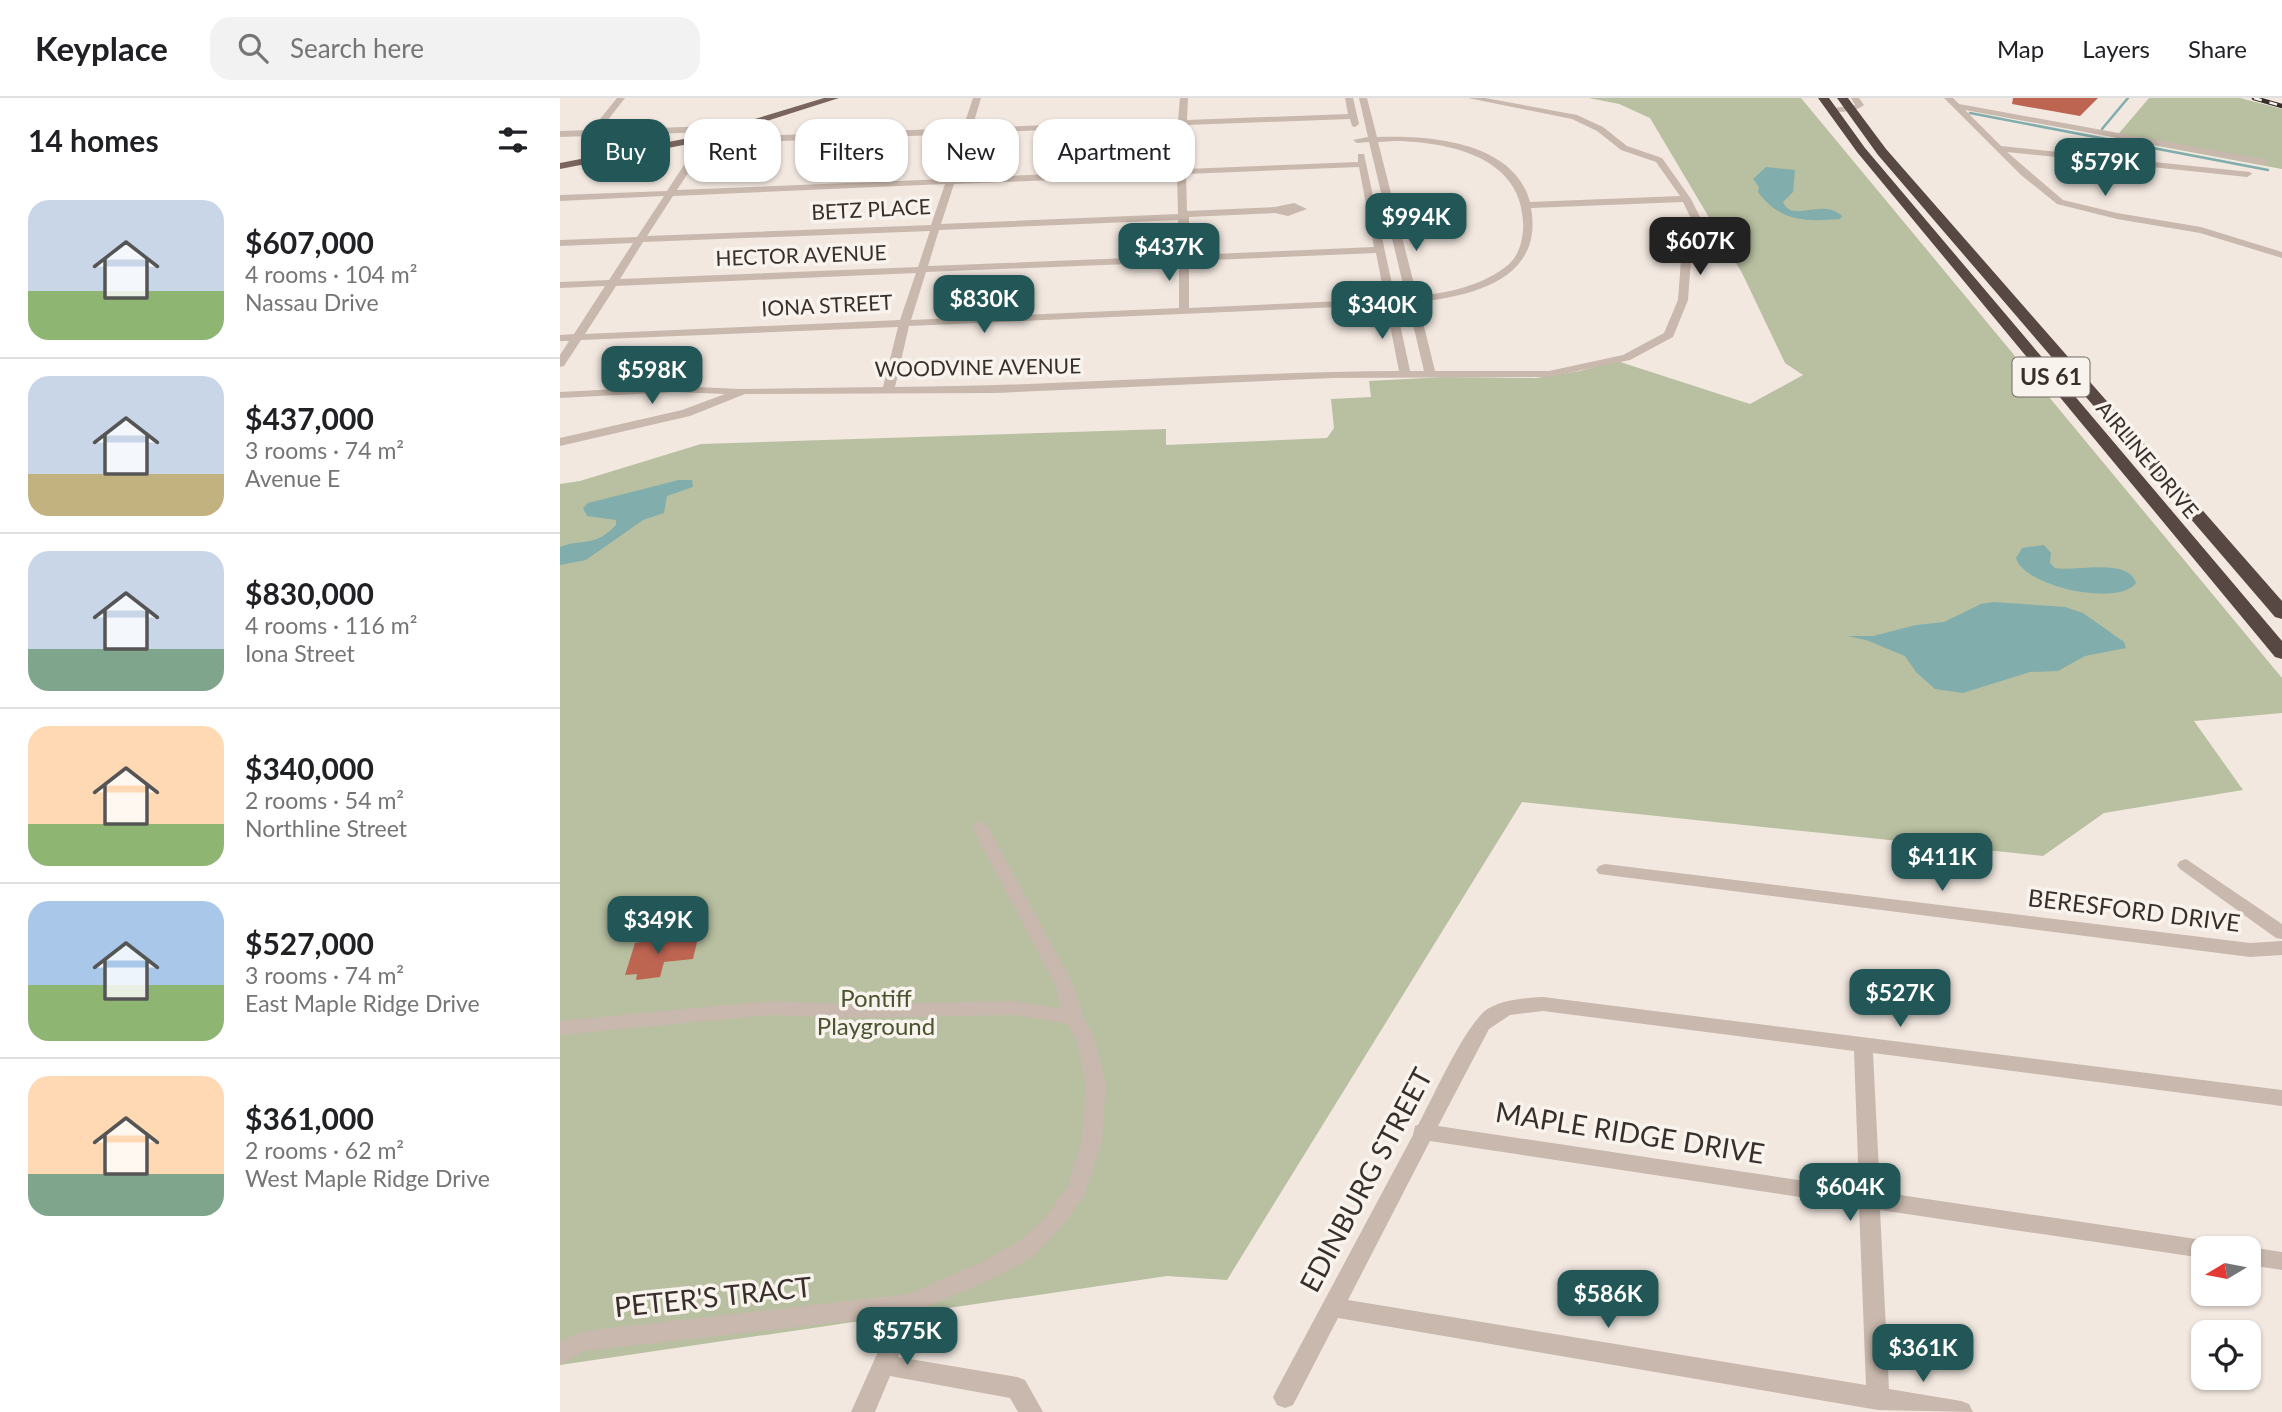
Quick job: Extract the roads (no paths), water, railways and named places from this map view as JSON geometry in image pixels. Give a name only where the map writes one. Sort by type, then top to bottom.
[{"type":"highway","name":"AIRLINE DRIVE","points":[[1840,102],[2282,613]]},
{"type":"highway","name":"AIRLINE DRIVE","points":[[1840,102],[1861,150],[2282,653]]},
{"type":"highway","points":[[1979,291],[2000,290]]},
{"type":"highway","points":[[2174,525],[2203,522]]},
{"type":"main road","points":[[768,119],[834,98]]},
{"type":"main road","points":[[560,166],[684,143]]},
{"type":"street","points":[[604,119],[621,98]]},
{"type":"street","points":[[971,119],[977,98]]},
{"type":"street","points":[[1182,119],[1184,98]]},
{"type":"street","points":[[1349,98],[1405,374]]},
{"type":"street","points":[[1363,98],[1430,373]]},
{"type":"street","points":[[1472,98],[1574,117],[1600,129],[1625,148],[1658,160],[1686,199]]},
{"type":"street","points":[[1952,102],[2060,202],[2117,216],[2201,230],[2282,255]]},
{"type":"street","points":[[1952,102],[2264,162]]},
{"type":"street","points":[[1195,122],[1353,116]]},
{"type":"street","points":[[560,134],[581,133]]},
{"type":"street","points":[[781,137],[922,133]]},
{"type":"street","points":[[1357,140],[1398,138],[1456,145],[1502,166],[1522,190],[1529,205],[1686,199]]},
{"type":"street","points":[[1999,148],[2247,174]]},
{"type":"street","points":[[1195,171],[1363,164]]},
{"type":"street","points":[[560,364],[684,171]]},
{"type":"street","points":[[560,198],[926,182]]},
{"type":"street","points":[[888,390],[905,322],[952,182]]},
{"type":"street","points":[[1181,182],[1186,257],[1184,311]]},
{"type":"street","name":"WOODVINE AVENUE","points":[[560,442],[686,413],[744,391],[996,390],[1180,380],[1430,373],[1549,374],[1626,358],[1669,335],[1683,300],[1686,260],[1704,235],[1686,199]]},
{"type":"street","name":"IONA STREET","points":[[560,338],[1411,300],[1467,291],[1514,266],[1528,238],[1529,205]]},
{"type":"street","name":"BETZ PLACE","points":[[560,243],[1275,210]]},
{"type":"street","name":"HECTOR AVENUE","points":[[560,285],[1379,250]]},
{"type":"street","points":[[560,395],[676,389],[744,391]]},
{"type":"street","name":"PETER'S TRACT","points":[[560,1355],[583,1341],[909,1304],[952,1288],[1026,1249],[1053,1223],[1077,1190],[1092,1141],[1096,1084],[1085,1037],[1074,1018],[1065,986],[979,827]]},
{"type":"street","points":[[2186,865],[2282,933]]},
{"type":"street","name":"BERESFORD DRIVE","points":[[1605,870],[2250,950],[2282,948]]},
{"type":"street","name":"EDINBURG STREET","points":[[1284,1397],[1422,1132],[1482,1024],[1494,1012],[1514,1005],[1543,1004],[1863,1045]]},
{"type":"street","points":[[560,1028],[769,1008],[851,1011],[1015,1008],[1074,1018]]},
{"type":"street","points":[[1878,1399],[1863,1045],[2282,1098]]},
{"type":"street","name":"MAPLE RIDGE DRIVE","points":[[1422,1132],[2191,1248]]},
{"type":"street","points":[[2261,1258],[2282,1261]]},
{"type":"street","points":[[863,1412],[909,1304]]},
{"type":"street","points":[[1331,1307],[1531,1338],[1961,1412]]},
{"type":"street","points":[[885,1365],[1017,1388],[1031,1412]]},
{"type":"water","points":[[1766,167],[1795,170],[1793,192],[1783,202],[1787,208],[1793,211],[1826,209],[1842,216],[1840,219],[1794,218],[1775,209],[1758,192],[1759,187],[1753,179]]},
{"type":"water","points":[[679,480],[692,480],[693,487],[667,496],[664,513],[643,520],[586,560],[560,565],[560,547],[595,540],[616,525],[616,520],[587,516],[583,508],[588,503]]},
{"type":"water","points":[[2044,545],[2051,553],[2050,563],[2055,568],[2100,567],[2123,570],[2131,575],[2136,583],[2126,590],[2093,593],[2053,585],[2036,578],[2023,568],[2016,558],[2022,548]]},
{"type":"water","points":[[1993,602],[2065,607],[2083,613],[2124,642],[2126,648],[2085,656],[2058,671],[2030,672],[1963,693],[1935,689],[1916,672],[1905,656],[1866,640],[1847,636],[1873,636],[1916,625],[1944,622],[1981,604]]},
{"type":"waterway","points":[[2102,129],[2128,98]]},
{"type":"waterway","points":[[1970,113],[2268,170]]},
{"type":"railway","points":[[2254,98],[2282,106]]},
{"type":"park label","name":"Pontiff Playground","points":[[876,1013]]}]
